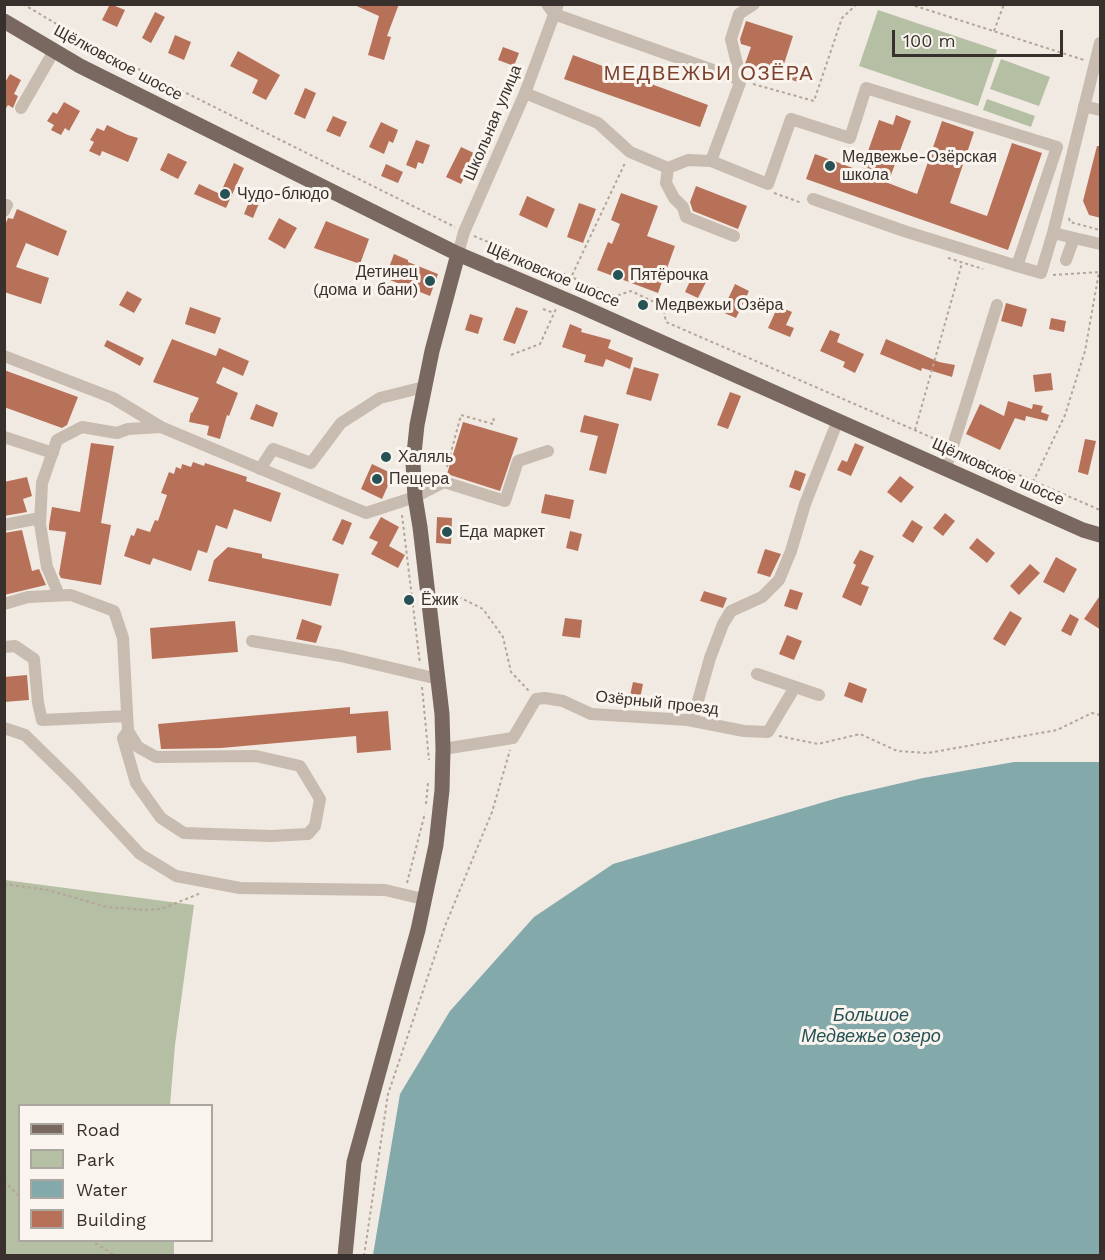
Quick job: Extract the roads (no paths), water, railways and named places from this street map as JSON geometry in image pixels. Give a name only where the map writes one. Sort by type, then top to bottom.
[{"type":"main road","name":"Щёлковское шоссе","points":[[4,21],[80,66],[458,254],[1083,530],[1101,535]]},
{"type":"main road","points":[[345,1256],[354,1162],[418,930],[436,845],[442,790],[443,749],[438,679],[415,497],[413,463],[424,387],[458,254]]},
{"type":"street","points":[[711,161],[741,80],[730,39],[739,14],[754,4]]},
{"type":"street","points":[[553,8],[741,80]]},
{"type":"street","name":"Школьная улица","points":[[458,254],[464,232],[525,93],[553,8]]},
{"type":"street","points":[[813,199],[904,231],[1041,273],[1101,43]]},
{"type":"street","points":[[21,108],[54,51]]},
{"type":"street","points":[[525,93],[598,123],[630,152],[668,168],[688,160],[711,161],[768,184],[791,119],[850,138],[866,88],[1058,147],[1017,266]]},
{"type":"street","points":[[1084,106],[1101,110]]},
{"type":"street","points":[[668,168],[666,183],[674,198],[683,207],[686,217],[734,236]]},
{"type":"street","points":[[1053,233],[1101,244]]},
{"type":"street","points":[[1066,260],[1074,238]]},
{"type":"street","points":[[946,468],[997,305]]},
{"type":"street","points":[[4,356],[112,398],[161,427],[366,513],[415,497],[444,482],[505,501],[518,461],[548,451]]},
{"type":"street","points":[[260,469],[273,449],[311,463],[341,423],[380,398],[424,387]]},
{"type":"street","points":[[688,720],[694,715],[710,658],[723,624],[731,611],[762,597],[779,580],[838,420]]},
{"type":"street","points":[[60,595],[47,567],[40,518],[42,483],[57,440],[82,427],[117,433],[128,429],[161,427]]},
{"type":"street","points":[[4,437],[53,453]]},
{"type":"street","points":[[4,525],[40,518]]},
{"type":"street","points":[[4,604],[28,597],[71,595],[114,611],[123,638],[128,731],[138,747],[156,757],[256,756],[300,766],[320,800],[315,826],[308,834],[271,836],[184,833],[161,818],[136,783],[123,738],[128,731]]},
{"type":"street","points":[[252,641],[340,656],[438,679]]},
{"type":"street","points":[[4,647],[15,646],[34,659],[42,720],[127,716]]},
{"type":"street","points":[[757,674],[819,695]]},
{"type":"street","name":"Озёрный проезд","points":[[443,749],[513,738],[536,699],[563,701],[591,714],[688,720],[744,731],[768,732],[795,687]]},
{"type":"street","points":[[4,728],[25,735],[74,783],[140,854],[176,876],[240,888],[385,890],[423,899]]},
{"type":"water","name":"Большое Медвежье озеро","points":[[1014,762],[1100,762],[1100,1255],[373,1255],[400,1094],[450,1011],[534,917],[613,864],[841,797],[923,778]]},
{"type":"place","name":"Медвежье-Озёрская школа","points":[[830,166]]},
{"type":"place","name":"Чудо-блюдо","points":[[225,194]]},
{"type":"place","name":"Пятёрочка","points":[[618,275]]},
{"type":"place","name":"Детинец (дома и бани)","points":[[430,281]]},
{"type":"place","name":"Медвежьи Озёра","points":[[643,305]]},
{"type":"place","name":"Халяль","points":[[386,457]]},
{"type":"place","name":"Пещера","points":[[377,479]]},
{"type":"place","name":"Еда маркет","points":[[447,532]]},
{"type":"place","name":"Ёжик","points":[[409,600]]},
{"type":"district","name":"МЕДВЕЖЬИ ОЗЁРА","points":[[709,74]]}]
